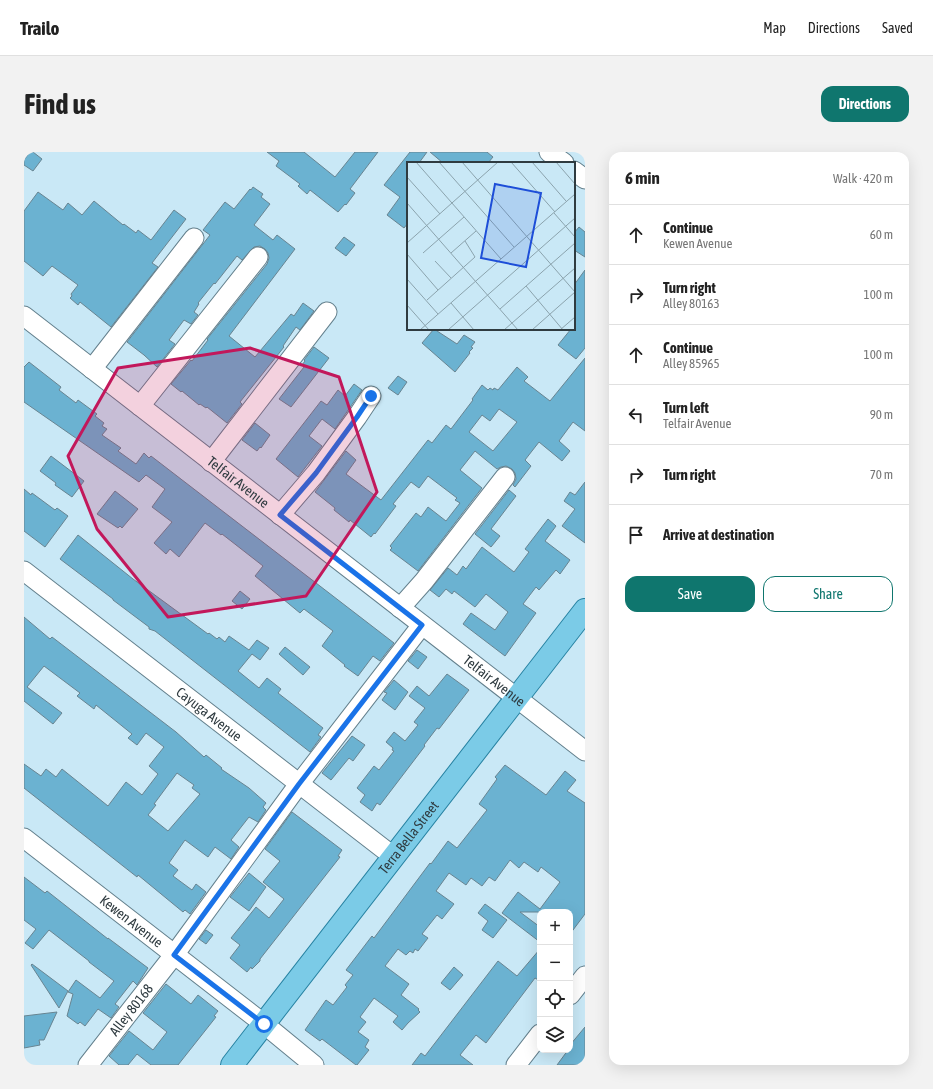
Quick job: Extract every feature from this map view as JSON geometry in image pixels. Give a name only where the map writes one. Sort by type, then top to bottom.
[{"type":"main road","name":"Terra Bella Street","points":[[232,1065],[585,610]]},
{"type":"street","points":[[549,152],[563,162]]},
{"type":"street","points":[[575,172],[585,180]]},
{"type":"street","points":[[89,367],[190,237]]},
{"type":"street","points":[[140,406],[258,257]]},
{"type":"street","points":[[211,462],[327,312]]},
{"type":"street","name":"Telfair Avenue","points":[[24,316],[585,751]]},
{"type":"street","points":[[280,515],[316,473],[371,396]]},
{"type":"street","points":[[400,608],[424,581],[505,478]]},
{"type":"street","name":"Cayuga Avenue","points":[[24,571],[394,857]]},
{"type":"street","name":"Alley 80168","points":[[88,1065],[174,955],[299,784],[422,625]]},
{"type":"street","name":"Kewen Avenue","points":[[24,838],[264,1024],[314,1065]]},
{"type":"street","points":[[573,991],[585,976]]},
{"type":"street","points":[[516,1065],[537,1038]]},
{"type":"highlighted area","points":[[250,348],[339,377],[377,492],[306,596],[168,617],[97,529],[68,456],[118,368]]},
{"type":"building","points":[[30,152],[33,152],[42,159],[33,171],[24,165],[24,160]]},
{"type":"building","points":[[267,152],[304,152],[335,177],[355,152],[378,152],[350,189],[355,193],[346,205],[345,204],[338,212],[310,190],[307,194],[298,186],[300,184],[276,166],[279,161]]},
{"type":"building","points":[[410,152],[427,152],[420,162],[407,162],[407,224],[404,228],[387,215],[400,197],[384,185]]},
{"type":"building","points":[[430,152],[487,152],[493,157],[489,162],[442,162]]},
{"type":"building","points":[[253,187],[263,194],[261,197],[270,204],[254,225],[273,240],[277,235],[295,249],[229,336],[255,357],[291,314],[294,316],[303,303],[314,311],[300,330],[296,327],[283,346],[284,347],[240,402],[242,404],[227,423],[207,407],[206,408],[200,404],[199,405],[171,384],[191,360],[192,361],[208,340],[207,339],[267,264],[269,258],[265,249],[260,246],[254,247],[242,260],[237,256],[198,303],[199,304],[194,312],[198,315],[191,324],[184,320],[169,340],[175,344],[157,367],[127,342],[210,235],[203,230],[225,202],[234,209]]},
{"type":"building","points":[[38,192],[63,210],[68,203],[82,215],[94,201],[123,225],[124,224],[136,233],[138,230],[151,240],[174,210],[186,219],[152,263],[158,267],[111,327],[80,302],[78,305],[70,298],[72,296],[71,294],[78,285],[52,266],[43,276],[24,261],[24,211]]},
{"type":"building","points":[[579,227],[585,232],[585,257],[575,251],[575,232]]},
{"type":"building","points":[[344,237],[355,245],[346,256],[335,248]]},
{"type":"building","points":[[585,270],[585,348],[576,359],[558,345],[570,330],[575,330],[575,284]]},
{"type":"building","points":[[433,330],[436,330],[457,344],[464,335],[475,342],[471,347],[473,348],[469,352],[470,353],[455,372],[422,343]]},
{"type":"building","points":[[314,347],[329,358],[291,407],[279,399],[304,367],[302,365],[305,361],[304,360]]},
{"type":"building","points":[[585,358],[585,431],[573,422],[559,441],[570,451],[562,461],[539,442],[525,460],[531,466],[515,487],[513,485],[516,479],[515,473],[512,469],[506,466],[497,469],[475,451],[460,470],[482,488],[418,571],[390,550],[392,548],[390,546],[416,513],[421,517],[428,507],[446,521],[460,503],[455,500],[457,498],[428,476],[419,488],[411,482],[393,504],[396,506],[375,534],[374,533],[371,537],[350,520],[349,522],[334,510],[335,508],[315,492],[346,451],[356,460],[346,474],[381,500],[428,440],[432,443],[446,425],[451,429],[473,400],[472,399],[482,385],[488,390],[490,388],[493,390],[494,388],[498,390],[517,367],[528,377],[524,381],[550,401]],"holes":[[[499,409],[517,422],[493,451],[469,432],[482,415],[490,421]]]},
{"type":"building","points":[[29,362],[61,387],[59,390],[76,403],[78,400],[97,414],[95,416],[104,423],[102,426],[107,429],[102,435],[121,448],[118,451],[136,464],[144,453],[149,458],[151,456],[394,643],[380,661],[373,656],[358,676],[344,666],[345,665],[322,646],[333,631],[304,609],[300,613],[255,576],[263,566],[222,534],[221,535],[205,523],[179,557],[170,549],[166,554],[154,543],[172,522],[152,507],[165,489],[146,475],[139,482],[24,402],[24,367]]},
{"type":"building","points":[[398,376],[407,382],[398,395],[388,388]]},
{"type":"building","points":[[354,384],[362,390],[335,429],[322,419],[309,436],[322,446],[298,477],[276,459],[321,401],[327,405],[338,390],[345,396]]},
{"type":"building","points":[[255,423],[270,435],[261,448],[260,447],[257,451],[242,440]]},
{"type":"building","points":[[51,456],[84,481],[72,497],[55,485],[56,483],[40,471]]},
{"type":"building","points":[[585,482],[585,543],[562,526],[575,509],[564,501],[570,492],[575,495]]},
{"type":"building","points":[[24,489],[55,510],[57,508],[68,516],[45,547],[24,531]]},
{"type":"building","points":[[509,490],[516,496],[491,529],[500,536],[491,547],[475,534]]},
{"type":"building","points":[[115,491],[138,509],[122,528],[120,526],[118,528],[97,514]]},
{"type":"building","points":[[548,519],[556,526],[545,541],[570,560],[560,574],[556,570],[539,590],[536,587],[523,604],[536,613],[505,656],[463,624],[471,613],[495,630],[508,612],[486,594],[475,607],[454,591],[452,594],[446,589],[439,597],[430,590],[448,568],[457,575],[463,566],[466,569],[482,547],[514,572],[529,552],[525,549]]},
{"type":"building","points":[[78,535],[133,579],[208,634],[209,633],[217,639],[219,637],[225,642],[229,636],[249,650],[257,640],[269,648],[260,660],[252,654],[238,671],[259,688],[267,678],[281,689],[278,693],[323,728],[318,735],[321,737],[310,752],[60,559]]},
{"type":"building","points":[[240,591],[250,599],[242,609],[232,601]]},
{"type":"building","points":[[24,617],[50,639],[52,637],[176,732],[204,757],[206,755],[222,768],[221,769],[249,788],[266,803],[263,807],[266,810],[258,822],[249,817],[231,840],[239,847],[231,859],[215,847],[208,857],[185,840],[169,863],[178,870],[173,876],[192,890],[196,884],[206,892],[190,914],[185,910],[183,912],[138,875],[137,877],[24,788],[24,764],[41,776],[46,769],[56,777],[62,769],[108,806],[126,782],[142,795],[158,774],[149,766],[164,747],[146,733],[137,745],[128,738],[132,734],[96,705],[94,709],[77,696],[80,693],[44,666],[27,687],[62,713],[53,724],[24,701]],"holes":[[[177,773],[194,785],[192,788],[200,794],[168,831],[148,815],[156,805],[154,804]]]},
{"type":"building","points":[[285,647],[310,667],[303,675],[279,654]]},
{"type":"building","points":[[417,650],[427,657],[418,669],[408,661]]},
{"type":"building","points":[[447,674],[469,690],[439,729],[437,728],[380,805],[377,803],[372,811],[360,802],[365,795],[357,788],[374,766],[379,770],[394,751],[392,750],[393,748],[386,742],[394,732],[405,741],[418,725],[414,722],[425,708],[409,696],[417,686],[429,696]]},
{"type":"building","points":[[394,680],[408,692],[395,710],[382,700],[387,693],[384,692]]},
{"type":"building","points":[[352,736],[365,745],[353,761],[349,758],[331,780],[322,773]]},
{"type":"building","points":[[505,765],[546,795],[565,771],[576,780],[567,791],[585,803],[585,914],[573,930],[573,909],[540,909],[560,882],[541,867],[538,872],[524,862],[519,868],[510,860],[495,881],[489,877],[482,886],[471,878],[466,885],[449,873],[436,891],[454,904],[442,919],[437,915],[422,934],[428,938],[418,951],[415,949],[413,953],[410,951],[406,955],[398,949],[385,966],[409,984],[401,995],[419,1009],[418,1010],[420,1012],[402,1030],[393,1022],[398,1016],[374,998],[360,1017],[366,1022],[358,1032],[369,1040],[365,1047],[369,1050],[356,1065],[322,1039],[320,1041],[305,1030],[326,1000],[333,1005],[347,987],[345,985],[353,975],[346,970],[372,936],[374,938],[448,841],[457,848],[487,810],[479,804],[497,779],[495,777]]},
{"type":"building","points":[[292,812],[342,850],[338,856],[340,857],[260,959],[260,961],[252,969],[251,967],[247,972],[230,958],[240,945],[231,938],[256,907],[269,918],[284,899],[263,882],[280,861],[265,849]]},
{"type":"building","points":[[249,873],[266,887],[249,911],[230,897]]},
{"type":"building","points":[[24,877],[45,893],[47,891],[148,968],[137,985],[133,981],[115,1004],[119,1007],[111,1018],[98,1009],[85,1026],[80,1022],[78,1024],[67,1016],[73,994],[68,992],[76,980],[100,998],[114,981],[49,930],[33,949],[25,943],[36,929],[24,920]]},
{"type":"building","points":[[518,892],[540,909],[537,909],[537,912],[520,912],[537,925],[537,940],[502,913]]},
{"type":"building","points":[[485,904],[507,920],[493,938],[482,930],[488,921],[478,913]]},
{"type":"building","points":[[206,930],[213,935],[206,944],[199,939]]},
{"type":"building","points":[[537,953],[537,979],[535,978],[486,1043],[476,1035],[460,1055],[473,1065],[412,1065],[421,1053],[425,1056],[498,961],[517,976]]},
{"type":"building","points":[[32,964],[68,991],[59,1008],[31,965]]},
{"type":"building","points":[[454,967],[463,975],[450,990],[441,983]]},
{"type":"building","points":[[166,984],[191,1004],[198,995],[218,1011],[214,1016],[216,1017],[178,1065],[151,1065],[137,1054],[128,1065],[119,1065],[109,1056],[129,1031],[153,1050],[167,1032],[143,1013]]},
{"type":"building","points":[[57,1012],[44,1040],[39,1040],[40,1045],[24,1048],[24,1016]]},
{"type":"building","points":[[585,1027],[585,1065],[557,1065],[566,1053],[573,1053],[573,1041]]},
{"type":"route","points":[[264,1024],[174,955],[299,784],[422,625],[280,515],[316,473],[371,396]]}]
